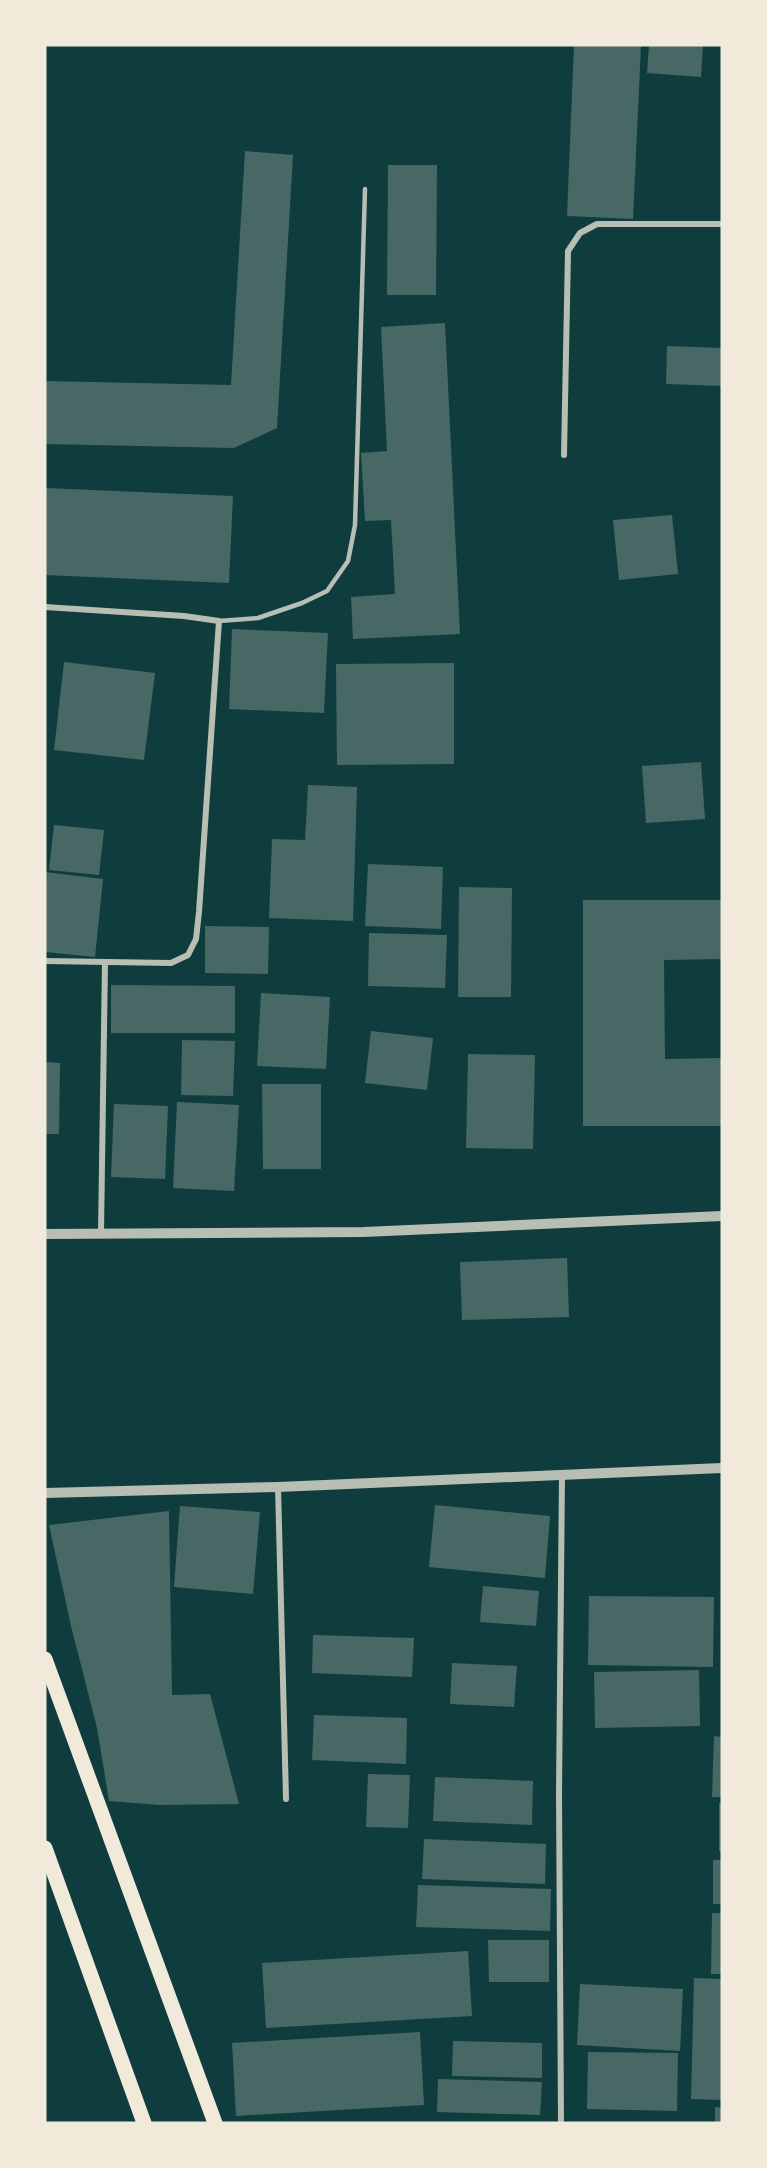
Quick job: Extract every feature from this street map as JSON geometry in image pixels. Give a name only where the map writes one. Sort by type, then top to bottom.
[{"type":"main road","points":[[45,1659],[215,2123]]},
{"type":"main road","points":[[45,1848],[144,2123]]},
{"type":"street","points":[[564,455],[568,251],[580,233],[597,224],[722,224]]},
{"type":"street","points":[[45,607],[184,616],[219,621],[206,838],[196,939],[188,956],[171,963],[45,960]]},
{"type":"street","points":[[101,1233],[105,962]]},
{"type":"street","points":[[45,1234],[364,1232],[722,1216]]},
{"type":"street","points":[[45,1493],[278,1487],[722,1468]]},
{"type":"street","points":[[561,2123],[559,1793],[562,1475]]},
{"type":"street","points":[[278,1487],[286,1800]]},
{"type":"lane","points":[[219,621],[258,618],[327,591],[348,561],[355,525],[365,189]]},
{"type":"building","points":[[574,45],[641,45],[633,219],[567,216]]},
{"type":"building","points":[[649,45],[703,45],[701,77],[647,73]]},
{"type":"building","points":[[245,151],[293,155],[277,428],[234,448],[45,444],[45,381],[231,385]]},
{"type":"building","points":[[388,165],[437,165],[436,295],[387,295]]},
{"type":"building","points":[[445,323],[460,634],[353,639],[351,597],[395,594],[391,520],[365,521],[361,453],[387,451],[381,327]]},
{"type":"building","points":[[667,346],[722,348],[722,386],[666,384]]},
{"type":"building","points":[[45,488],[233,496],[229,583],[45,575]]},
{"type":"building","points":[[672,515],[678,574],[619,580],[613,520]]},
{"type":"building","points":[[232,629],[328,633],[324,713],[229,709]]},
{"type":"building","points":[[64,662],[155,673],[144,760],[54,750]]},
{"type":"building","points":[[454,663],[454,764],[337,765],[336,664]]},
{"type":"building","points":[[701,762],[705,819],[646,823],[642,766]]},
{"type":"building","points":[[308,785],[357,787],[353,921],[269,918],[272,839],[305,840]]},
{"type":"building","points":[[54,825],[104,830],[99,875],[49,870]]},
{"type":"building","points":[[368,864],[443,867],[441,929],[365,926]]},
{"type":"building","points":[[45,872],[103,879],[95,957],[45,952]]},
{"type":"building","points":[[459,887],[512,888],[511,997],[458,997]]},
{"type":"building","points":[[583,900],[722,900],[722,959],[664,960],[665,1059],[722,1058],[722,1126],[583,1126]]},
{"type":"building","points":[[205,926],[269,927],[268,974],[205,973]]},
{"type":"building","points":[[369,933],[447,935],[445,988],[368,986]]},
{"type":"building","points":[[111,985],[235,986],[235,1033],[111,1033]]},
{"type":"building","points":[[261,993],[330,997],[326,1069],[257,1066]]},
{"type":"building","points":[[371,1031],[433,1038],[427,1090],[365,1083]]},
{"type":"building","points":[[182,1040],[235,1041],[233,1096],[181,1095]]},
{"type":"building","points":[[468,1054],[535,1055],[533,1149],[466,1148]]},
{"type":"building","points":[[45,1062],[60,1063],[59,1134],[45,1134]]},
{"type":"building","points":[[262,1084],[321,1084],[321,1169],[263,1169]]},
{"type":"building","points":[[177,1102],[239,1105],[234,1191],[173,1188]]},
{"type":"building","points":[[114,1104],[168,1106],[165,1179],[111,1177]]},
{"type":"building","points":[[567,1258],[569,1317],[462,1320],[460,1262]]},
{"type":"building","points":[[435,1505],[550,1516],[545,1578],[429,1567]]},
{"type":"building","points":[[180,1506],[260,1512],[253,1594],[174,1587]]},
{"type":"building","points":[[169,1511],[172,1695],[210,1694],[239,1804],[160,1805],[109,1801],[97,1728],[71,1626],[49,1525]]},
{"type":"building","points":[[483,1586],[539,1591],[536,1626],[480,1622]]},
{"type":"building","points":[[589,1596],[714,1597],[713,1667],[588,1665]]},
{"type":"building","points":[[313,1635],[414,1638],[412,1677],[312,1673]]},
{"type":"building","points":[[452,1663],[517,1666],[514,1707],[450,1704]]},
{"type":"building","points":[[699,1670],[700,1726],[595,1728],[594,1672]]},
{"type":"building","points":[[314,1715],[407,1718],[406,1764],[312,1760]]},
{"type":"building","points":[[714,1736],[722,1737],[722,1797],[712,1797]]},
{"type":"building","points":[[368,1774],[410,1775],[408,1828],[366,1827]]},
{"type":"building","points":[[435,1777],[533,1781],[532,1825],[433,1821]]},
{"type":"building","points":[[719,1803],[722,1803],[722,1851],[719,1851]]},
{"type":"building","points":[[424,1839],[546,1844],[545,1884],[422,1879]]},
{"type":"building","points":[[713,1860],[722,1860],[722,1904],[713,1904]]},
{"type":"building","points":[[418,1885],[551,1889],[550,1931],[416,1927]]},
{"type":"building","points":[[712,1913],[722,1913],[722,1974],[711,1974]]},
{"type":"building","points":[[488,1940],[549,1940],[549,1982],[489,1982]]},
{"type":"building","points":[[468,1951],[472,2016],[266,2028],[262,1963]]},
{"type":"building","points":[[694,1978],[722,1979],[722,2100],[691,2099]]},
{"type":"building","points":[[580,1984],[683,1989],[680,2051],[577,2045]]},
{"type":"building","points":[[420,2032],[424,2105],[236,2116],[232,2043]]},
{"type":"building","points":[[453,2041],[542,2043],[542,2078],[452,2076]]},
{"type":"building","points":[[588,2052],[678,2053],[677,2111],[587,2109]]},
{"type":"building","points":[[438,2079],[542,2082],[540,2115],[437,2112]]},
{"type":"building","points":[[715,2107],[722,2108],[722,2123],[715,2123]]}]
